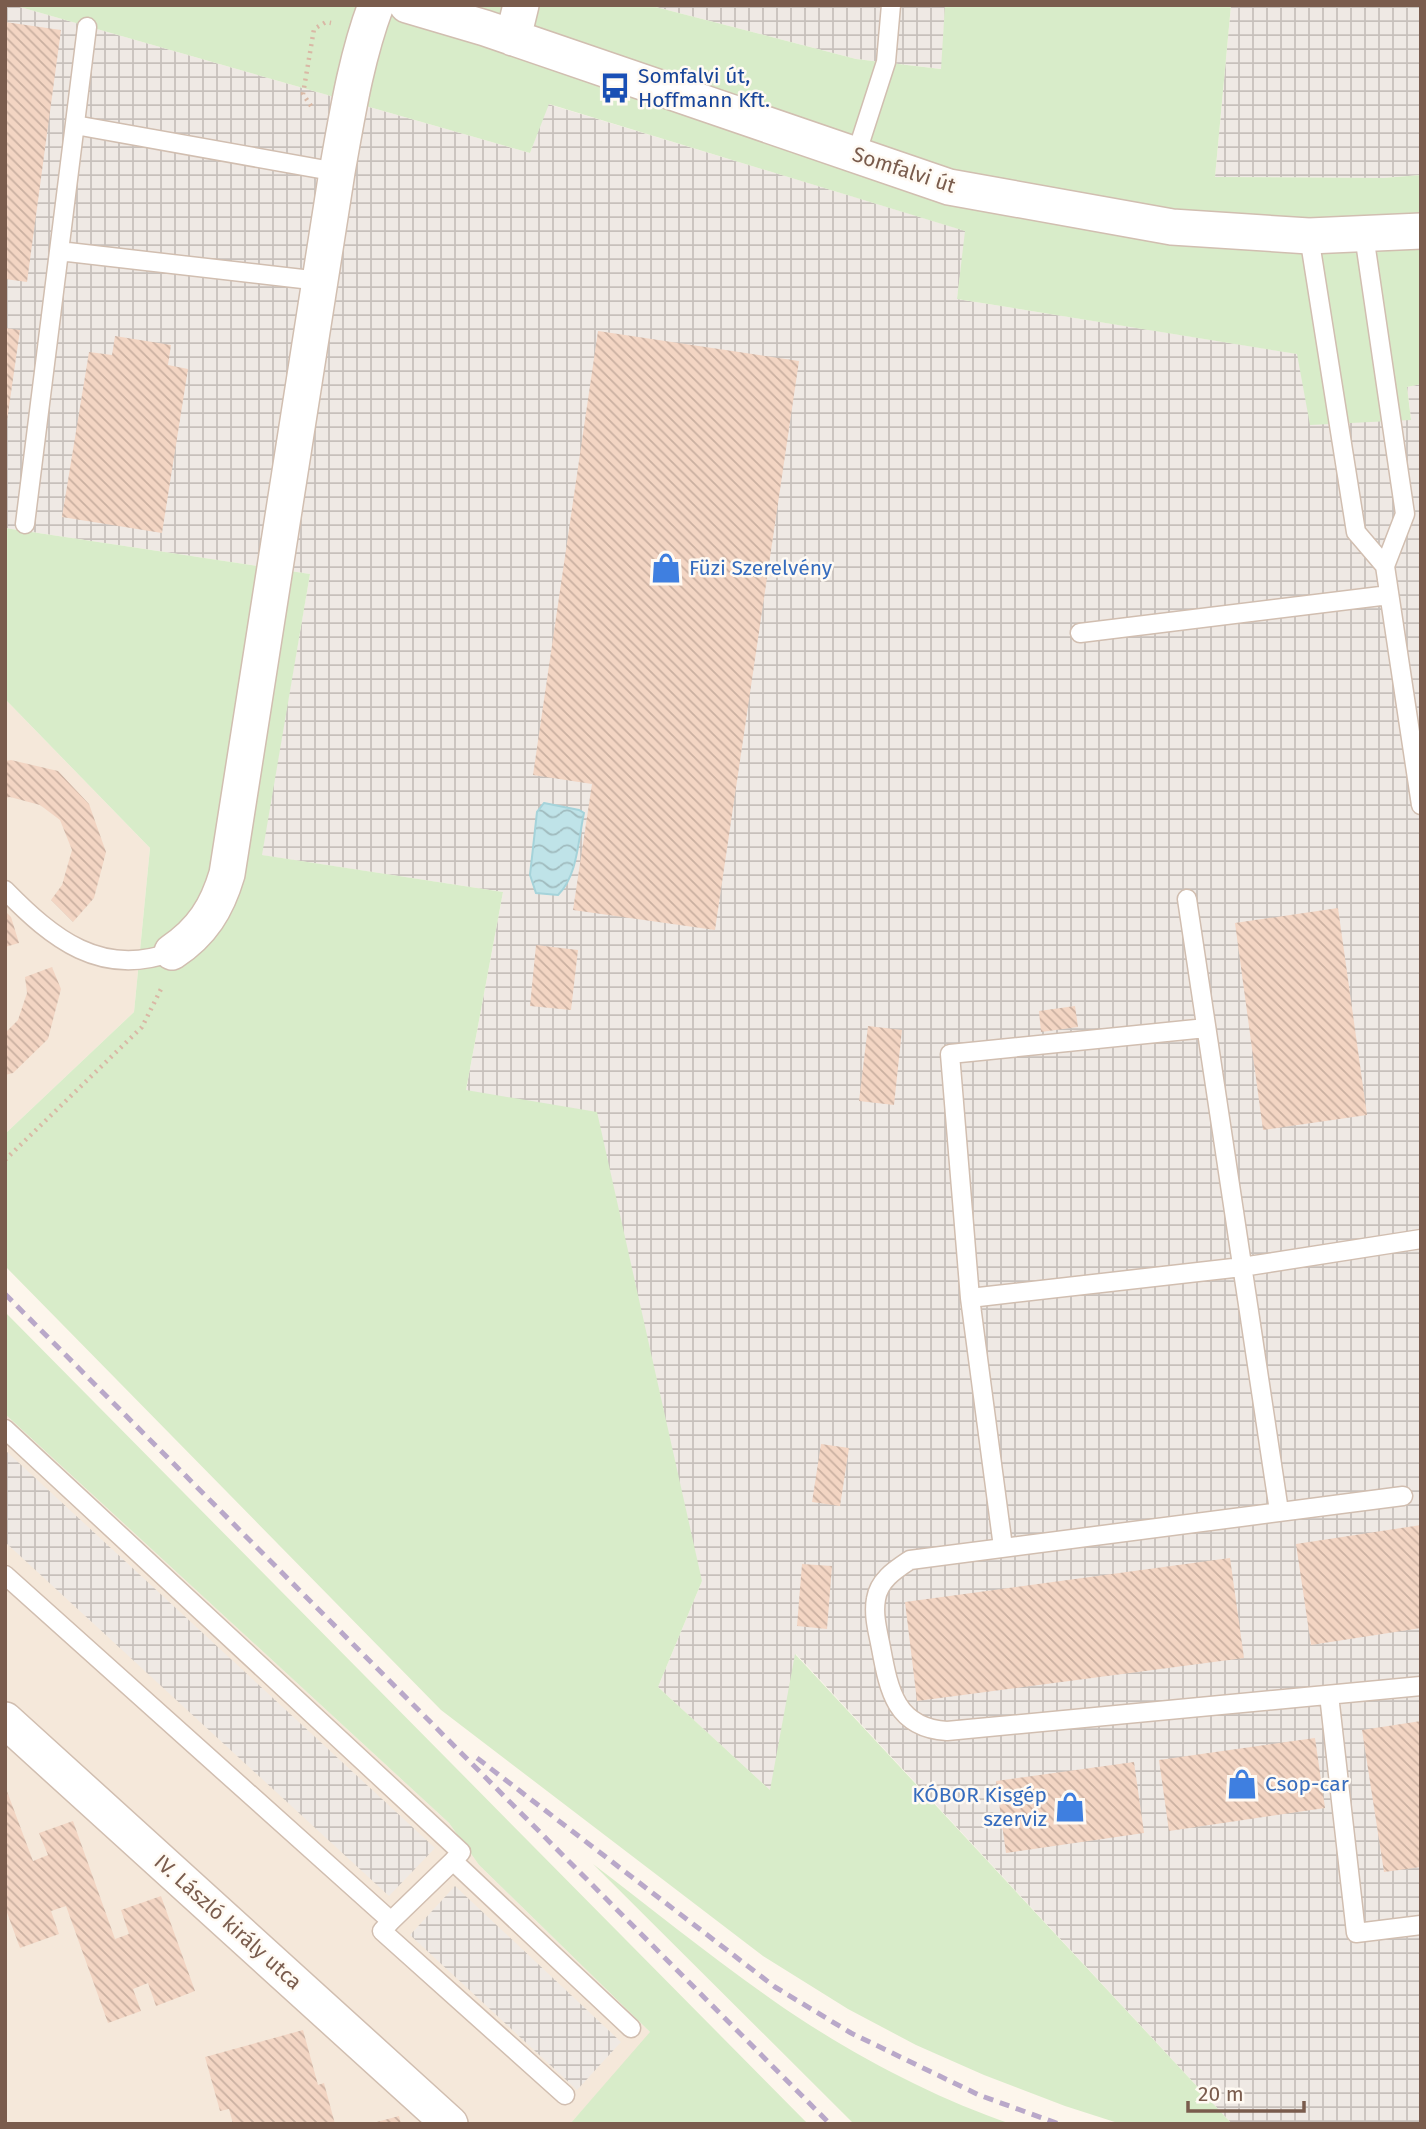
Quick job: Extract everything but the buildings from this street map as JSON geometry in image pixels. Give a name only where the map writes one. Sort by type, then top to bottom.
[{"type":"street","points":[[172,952],[204,925],[215,909],[227,874],[337,172],[348,111],[376,5]]},
{"type":"street","name":"Somfalvi út","points":[[407,5],[517,22],[856,155],[949,187],[1172,227],[1309,236],[1421,231]]},
{"type":"street","name":"IV. László király utca","points":[[5,1720],[450,2124]]},
{"type":"lane","points":[[856,155],[886,62],[891,5]]},
{"type":"lane","points":[[24,524],[87,27]]},
{"type":"lane","points":[[75,124],[337,172]]},
{"type":"lane","points":[[1364,234],[1405,514],[1385,566],[1421,805]]},
{"type":"lane","points":[[1309,236],[1356,531],[1385,566]]},
{"type":"lane","points":[[59,251],[320,281]]},
{"type":"lane","points":[[1080,633],[1389,595]]},
{"type":"lane","points":[[5,891],[55,937],[92,955],[132,961],[153,959],[172,952]]},
{"type":"lane","points":[[1187,899],[1279,1511]]},
{"type":"lane","points":[[1003,1546],[970,1298],[950,1054],[1206,1028]]},
{"type":"lane","points":[[970,1298],[1242,1267],[1421,1239]]},
{"type":"lane","points":[[5,1429],[461,1852],[382,1931],[565,2095]]},
{"type":"lane","points":[[1404,1496],[910,1560],[884,1581],[876,1598],[876,1618],[888,1684],[905,1715],[929,1730],[947,1731],[1421,1686]]},
{"type":"lane","points":[[5,1575],[391,1922]]},
{"type":"lane","points":[[1329,1695],[1356,1933],[1421,1925]]},
{"type":"lane","points":[[453,1861],[631,2028]]},
{"type":"path","points":[[5,1160],[142,1027],[162,986],[172,952]]},
{"type":"shaded area","points":[[5,5],[13,5],[530,153],[548,104],[966,231],[957,299],[1298,354],[1411,419],[1407,387],[1421,384],[1421,2124],[1232,2124],[796,1654],[771,1791],[658,1687],[702,1581],[466,1090],[503,892],[261,855],[310,574],[5,528]]},
{"type":"shaded area","points":[[648,5],[945,5],[942,69],[856,59]]},
{"type":"shaded area","points":[[1231,5],[1421,5],[1421,175],[1383,178],[1215,177]]},
{"type":"shaded area","points":[[5,699],[150,848],[134,1012],[5,1134]]},
{"type":"shaded area","points":[[5,1414],[449,1823],[479,1865],[651,2033],[570,2124],[5,2124]]},
{"type":"shaded area","points":[[5,1450],[435,1848],[389,1896],[5,1542]]},
{"type":"shaded area","points":[[455,1886],[621,2042],[577,2090],[410,1935]]},
{"type":"green space","points":[[13,5],[648,5],[856,59],[941,69],[945,5],[1231,5],[1215,177],[1383,178],[1421,175],[1421,384],[1407,387],[1411,420],[1310,425],[1297,354],[957,299],[965,231],[549,104],[530,153]]},
{"type":"green space","points":[[5,528],[310,574],[262,855],[503,892],[466,1090],[597,1112],[702,1581],[658,1687],[770,1790],[795,1654],[1232,2124],[1121,2124],[1065,2106],[916,2045],[848,2009],[763,1956],[441,1710],[5,1266],[5,1134],[134,1012],[150,848],[5,699]]},
{"type":"green space","points":[[5,1312],[808,2124],[570,2124],[650,2032],[479,1865],[449,1823],[5,1414]]},
{"type":"green space","points":[[593,1864],[798,2018],[887,2070],[949,2100],[1011,2124],[854,2124]]},
{"type":"water","points":[[544,803],[584,813],[570,878],[558,895],[536,893],[530,875],[537,812]]},
{"type":"railway","points":[[5,1294],[830,2124]]},
{"type":"railway","points":[[477,1758],[775,1987],[851,2033],[979,2095],[1059,2124]]},
{"type":"place","name":"Somfalvi út, Hoffmann Kft.","points":[[615,88]]},
{"type":"place","name":"Füzi Szerelvény","points":[[666,568]]},
{"type":"place","name":"Csop-car","points":[[1242,1784]]},
{"type":"place","name":"KÓBOR Kisgép szerviz","points":[[1070,1807]]}]
